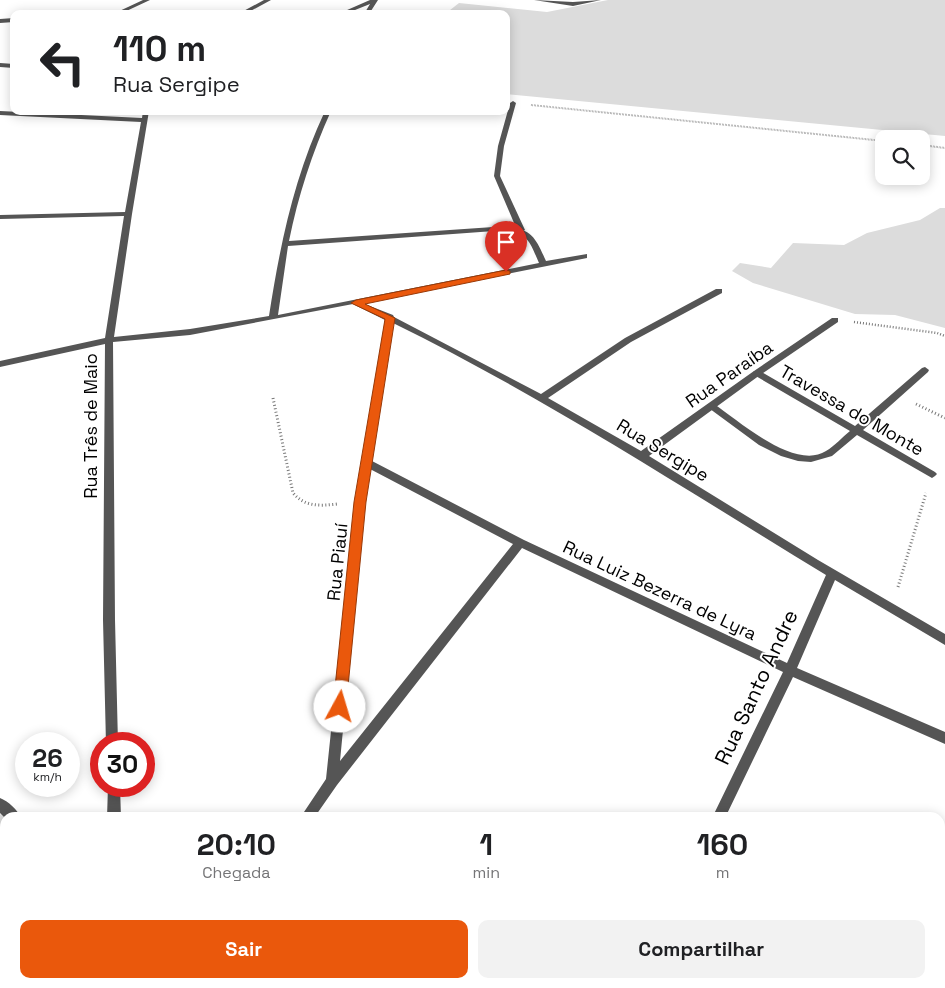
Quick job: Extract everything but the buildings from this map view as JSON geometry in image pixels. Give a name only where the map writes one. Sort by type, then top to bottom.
[{"type":"street","points":[[124,10],[147,0]]},
{"type":"street","points":[[248,10],[268,0]]},
{"type":"street","points":[[350,10],[375,0]]},
{"type":"street","points":[[537,0],[573,4],[598,0]]},
{"type":"street","points":[[510,114],[513,103]]},
{"type":"street","points":[[97,115],[145,116]]},
{"type":"street","points":[[273,318],[284,244],[313,142],[326,115]]},
{"type":"street","points":[[510,115],[501,146],[497,176],[522,230]]},
{"type":"street","name":"Rua Três de Maio","points":[[112,732],[109,620],[108,340],[145,116]]},
{"type":"street","points":[[0,217],[128,214]]},
{"type":"street","points":[[284,244],[508,228],[522,230],[530,235],[544,265]]},
{"type":"street","points":[[0,364],[108,340],[190,332],[356,303],[584,256]]},
{"type":"street","points":[[543,397],[628,340],[719,291]]},
{"type":"street","name":"Rua Sergipe","points":[[356,303],[390,318],[543,397],[643,455],[832,574],[892,607],[945,640]]},
{"type":"street","name":"Rua Piauí","points":[[332,781],[360,502],[390,318]]},
{"type":"street","name":"Rua Paraíba","points":[[643,455],[757,373],[835,320]]},
{"type":"street","points":[[711,406],[780,452],[808,459],[829,454],[925,370]]},
{"type":"street","name":"Travessa do Monte","points":[[757,373],[932,474]]},
{"type":"street","name":"Rua Luiz Bezerra de Lyra","points":[[366,462],[520,543],[790,670],[945,738]]},
{"type":"street","points":[[310,812],[332,781],[520,543]]},
{"type":"street","name":"Rua Santo Andre","points":[[721,812],[790,670],[832,574]]},
{"type":"street","points":[[114,797],[114,812]]},
{"type":"path","points":[[513,103],[875,140]]},
{"type":"path","points":[[930,146],[945,148]]},
{"type":"path","points":[[835,320],[937,333],[945,336]]},
{"type":"path","points":[[898,395],[945,418]]},
{"type":"path","points":[[272,398],[293,493],[297,499],[307,504],[320,506],[360,502]]},
{"type":"path","points":[[892,607],[932,474]]},
{"type":"shaded area","points":[[608,0],[945,0],[945,136],[930,135],[930,130],[882,130],[510,94],[510,10],[450,10],[459,3],[547,12]]},
{"type":"shaded area","points":[[940,208],[945,208],[945,328],[895,315],[855,314],[753,283],[732,271],[740,263],[771,268],[793,243],[844,245],[867,233],[920,220]]},
{"type":"route","points":[[340,707],[360,502],[390,318],[356,303],[506,272]]}]
